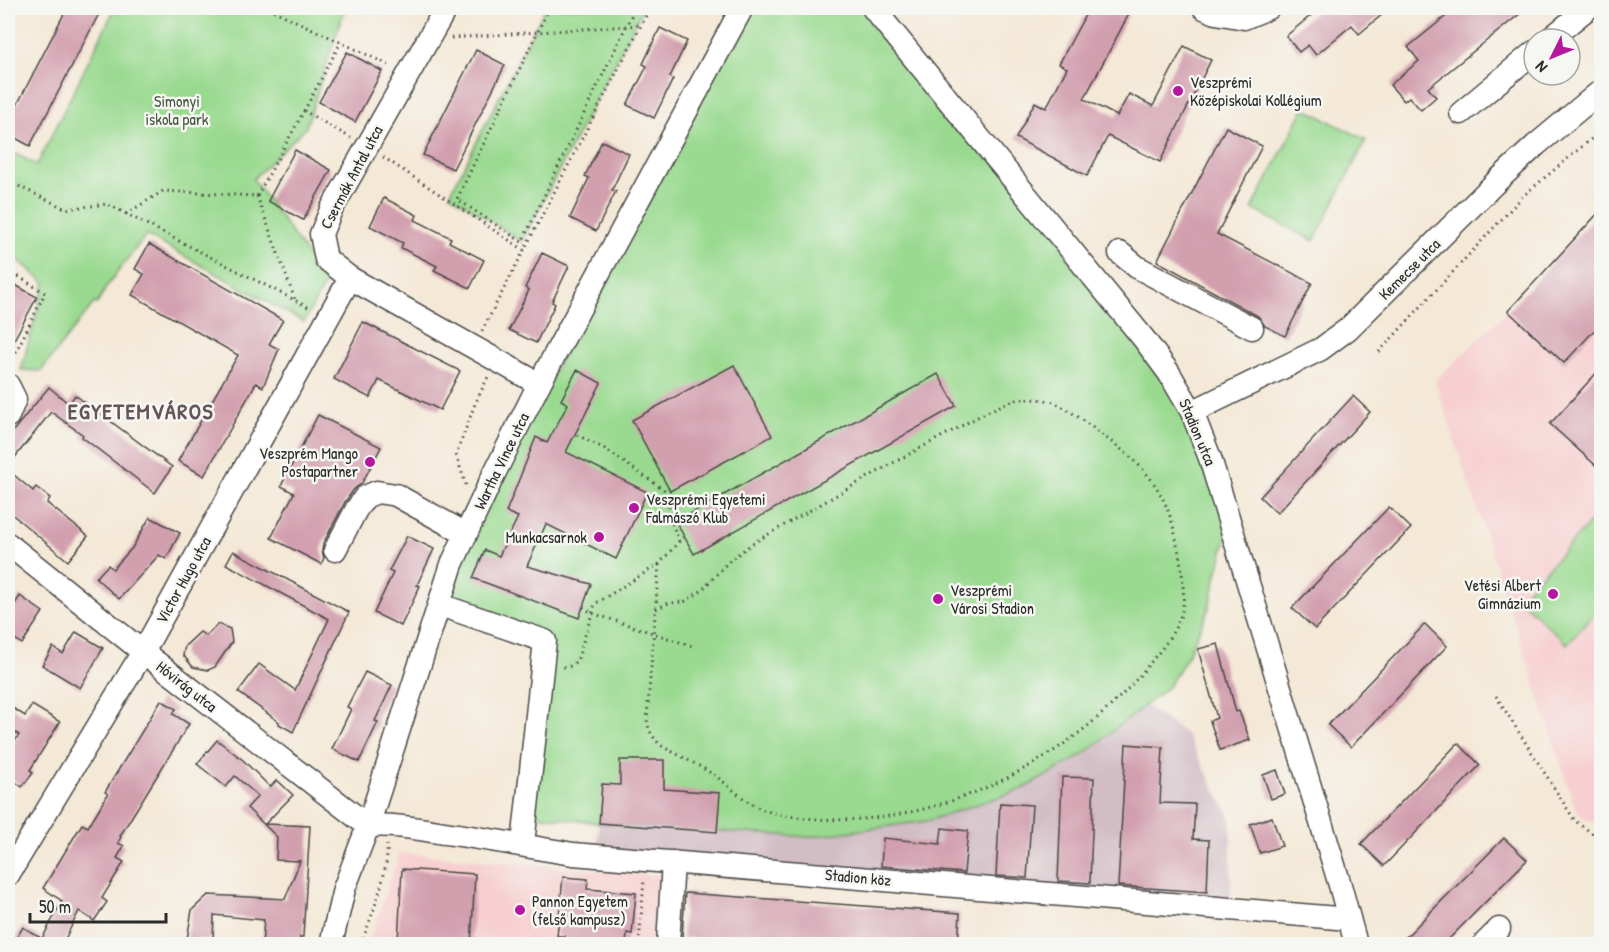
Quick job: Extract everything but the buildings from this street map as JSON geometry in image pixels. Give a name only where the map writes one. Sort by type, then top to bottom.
[{"type":"street","name":"Csermák Antal utca","points":[[446,8],[331,210],[321,234],[326,259],[350,279],[539,384]]},
{"type":"street","name":"Stadion utca","points":[[873,8],[1144,339],[1169,373],[1192,412],[1210,458],[1356,945]]},
{"type":"street","points":[[1210,10],[1244,18],[1268,8]]},
{"type":"street","points":[[1565,27],[1588,8]]},
{"type":"street","name":"Wartha Vince utca","points":[[331,945],[344,890],[376,825],[452,564],[539,384],[742,10]]},
{"type":"street","points":[[1461,113],[1522,62]]},
{"type":"street","name":"Kemecse utca","points":[[1192,412],[1311,354],[1348,329],[1503,175],[1602,90]]},
{"type":"street","points":[[1120,253],[1137,267],[1252,328]]},
{"type":"street","name":"Victor Hugo utca","points":[[8,875],[143,652],[350,279]]},
{"type":"street","points":[[8,385],[15,399],[8,416]]},
{"type":"street","points":[[335,550],[356,510],[365,498],[377,492],[396,495],[466,534]]},
{"type":"street","name":"Hóvirág utca","points":[[8,544],[143,652],[376,825]]},
{"type":"street","points":[[440,605],[545,641],[523,844]]},
{"type":"street","name":"Stadion köz","points":[[376,825],[523,844],[573,854],[1349,919]]},
{"type":"street","points":[[668,945],[673,862]]},
{"type":"path","points":[[268,8],[408,74]]},
{"type":"path","points":[[549,8],[457,199],[522,242],[635,8]]},
{"type":"path","points":[[478,338],[650,8]]},
{"type":"path","points":[[427,40],[641,25]]},
{"type":"path","points":[[304,111],[341,42]]},
{"type":"path","points":[[1379,352],[1524,195],[1602,130]]},
{"type":"path","points":[[8,181],[66,209],[107,204],[328,317]]},
{"type":"path","points":[[257,196],[295,300]]},
{"type":"path","points":[[8,270],[45,293],[8,369]]},
{"type":"path","points":[[462,494],[466,484],[456,455],[475,404],[497,360]]},
{"type":"path","points":[[656,609],[669,603],[684,602],[701,591],[730,560],[753,543],[982,415],[1021,399],[1052,402],[1081,420],[1137,463],[1157,486],[1170,512],[1181,565],[1182,609],[1172,633],[1130,687],[1103,712],[1041,759],[965,797],[925,808],[873,818],[836,820],[805,818],[761,810],[713,774],[660,745],[653,738],[648,728],[647,718],[659,564]]},
{"type":"path","points":[[578,435],[605,449],[664,490],[668,498],[670,518],[679,541]]},
{"type":"path","points":[[542,664],[565,667],[577,661],[595,604],[659,564],[683,537]]},
{"type":"path","points":[[583,607],[592,613],[692,646]]},
{"type":"path","points":[[1496,696],[1575,821],[1602,840]]},
{"type":"path","points":[[361,945],[388,856],[376,825]]},
{"type":"path","points":[[639,945],[645,860]]},
{"type":"shaded area","name":"Vetési Albert Gimnázium","points":[[1601,209],[1601,825],[1583,818],[1575,807],[1435,381],[1508,311]]},
{"type":"shaded area","points":[[1146,706],[1186,734],[1231,819],[1231,909],[596,857],[599,823],[717,832],[1023,789],[1083,755]]},
{"type":"shaded area","name":"Pannon Egyetem (felső kampusz)","points":[[400,853],[661,876],[658,944],[368,944]]},
{"type":"green space","name":"Simonyi iskola park","points":[[115,8],[345,8],[306,127],[253,179],[326,281],[304,322],[146,235],[107,286],[97,304],[94,303],[41,371],[21,370],[45,283],[8,251],[8,150],[37,165]]},
{"type":"green space","points":[[545,8],[643,8],[522,242],[450,194]]},
{"type":"green space","points":[[747,8],[873,8],[1169,373],[1229,527],[1208,611],[1186,659],[1168,687],[1083,755],[1023,789],[927,821],[809,837],[599,823],[527,814],[545,640],[439,605],[452,564]]},
{"type":"green space","points":[[1304,108],[1366,140],[1314,241],[1252,209]]},
{"type":"green space","points":[[1601,511],[1601,607],[1567,644],[1519,599]]},
{"type":"place","name":"Veszprémi Középiskolai Kollégium","points":[[1178,91]]},
{"type":"place","name":"Veszprém Mango Postapartner","points":[[370,462]]},
{"type":"place","name":"Veszprémi Egyetemi Falmászó Klub","points":[[634,508]]},
{"type":"place","name":"Munkacsarnok","points":[[599,537]]},
{"type":"place","name":"Vetési Albert Gimnázium","points":[[1553,594]]},
{"type":"place","name":"Veszprémi Városi Stadion","points":[[938,599]]},
{"type":"place","name":"Pannon Egyetem (felső kampusz)","points":[[520,910]]},
{"type":"district","name":"EGYETEMVÁROS","points":[[141,411]]}]
